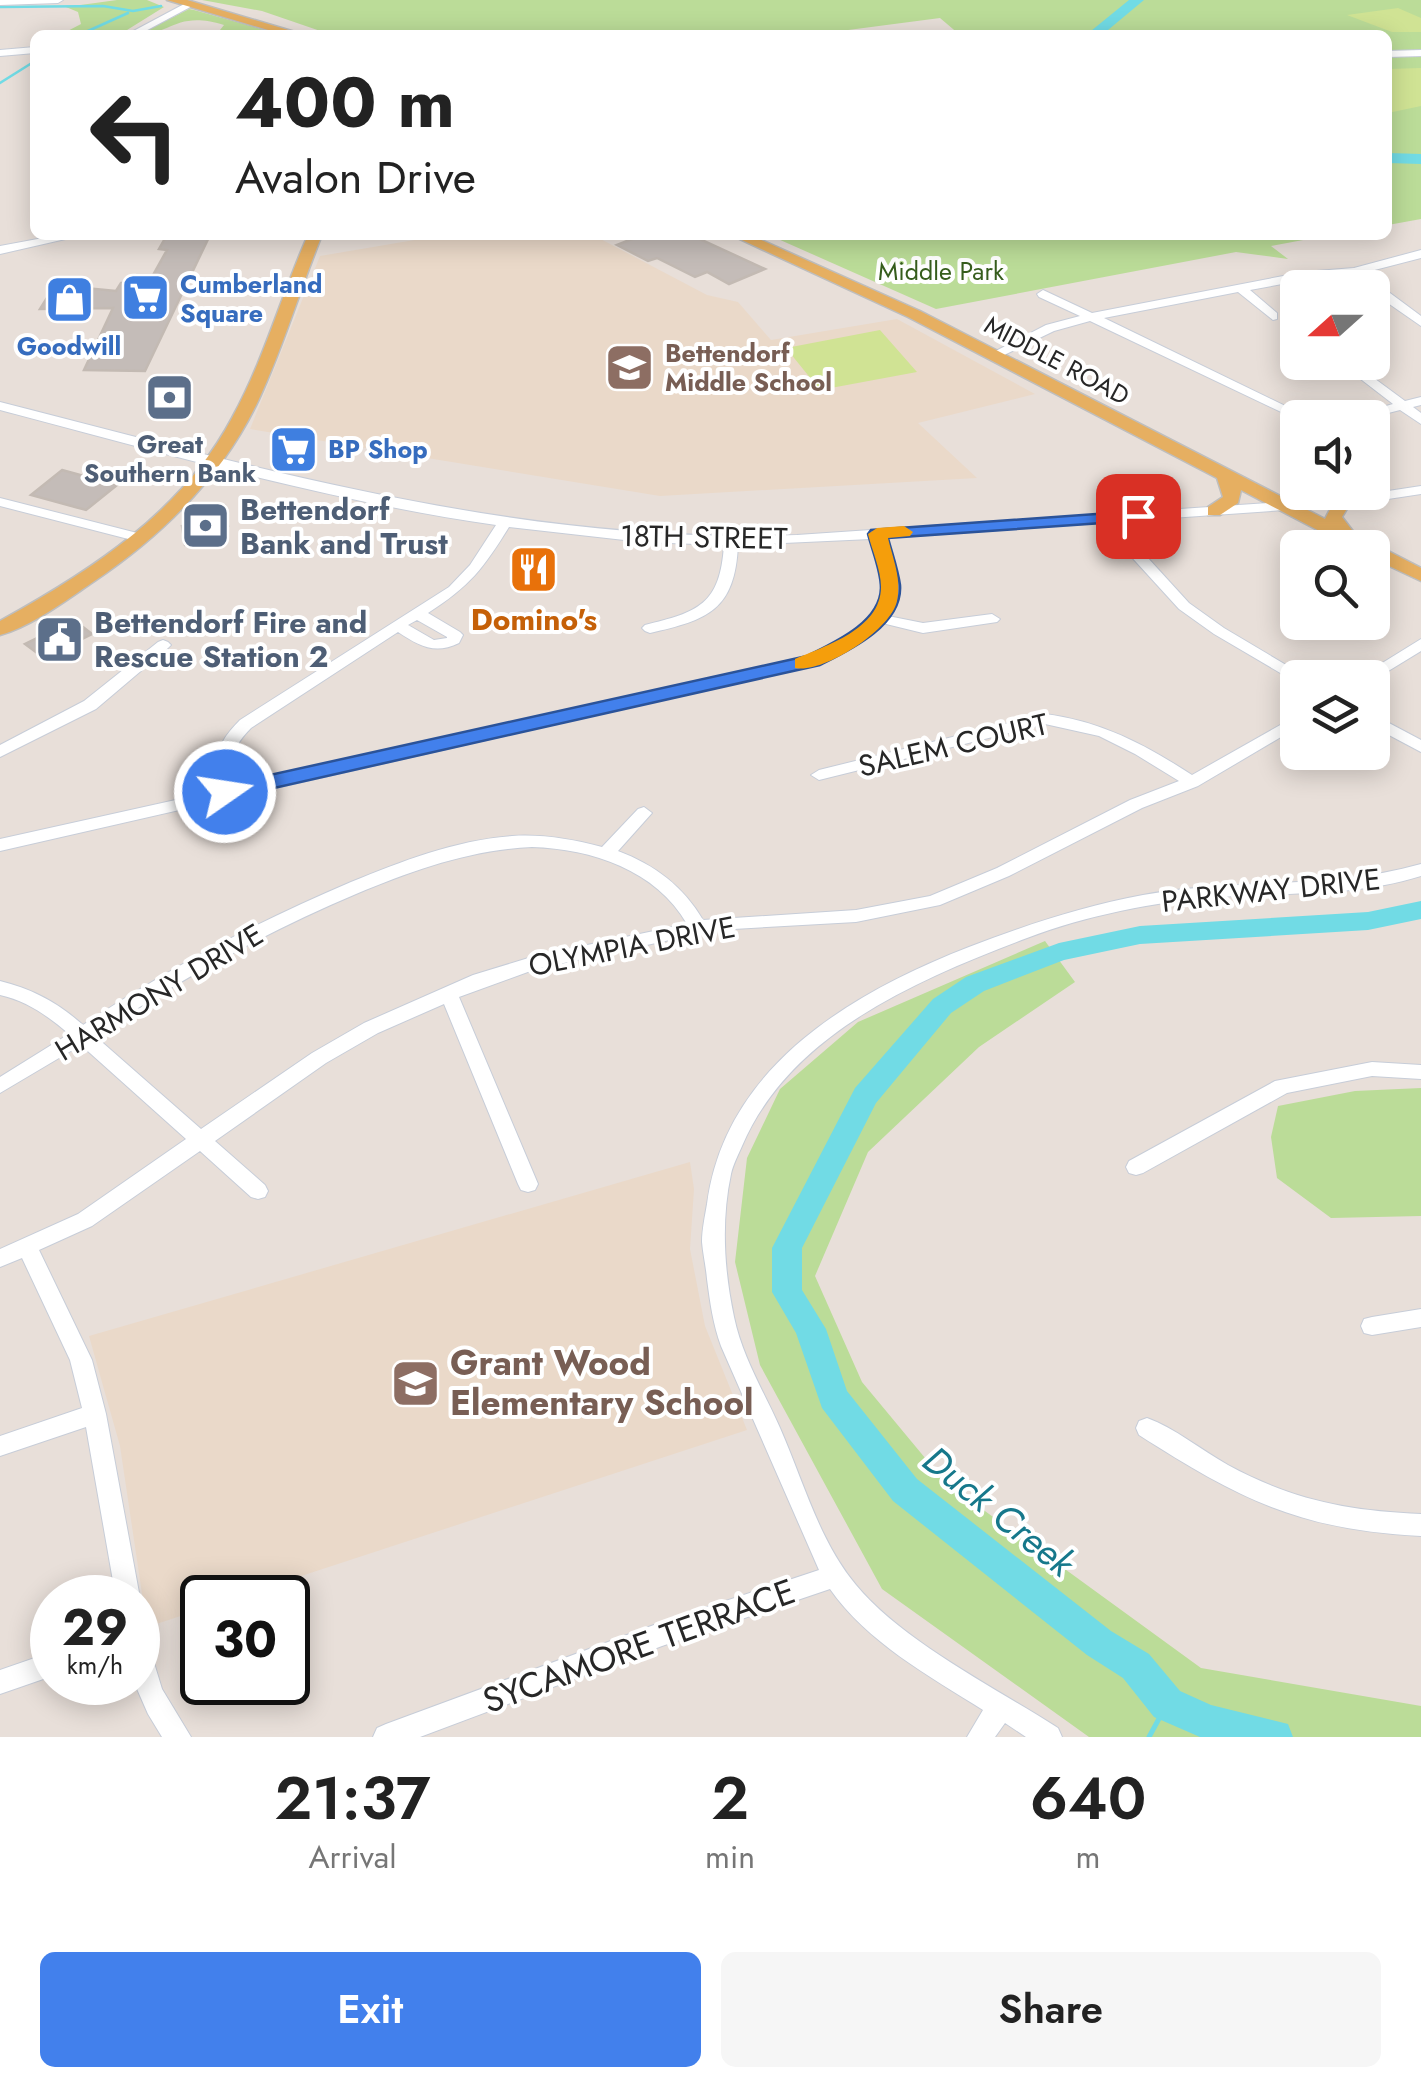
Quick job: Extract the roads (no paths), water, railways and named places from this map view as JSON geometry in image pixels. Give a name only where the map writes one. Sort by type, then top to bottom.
[{"type":"main road","points":[[173,0],[281,30]]},
{"type":"main road","points":[[0,629],[89,577],[140,538],[213,462],[250,399],[313,240]]},
{"type":"main road","name":"MIDDLE ROAD","points":[[749,240],[882,299],[1280,503]]},
{"type":"main road","points":[[1214,512],[1232,498],[1225,475]]},
{"type":"main road","name":"MIDDLE ROAD","points":[[1294,510],[1332,530]]},
{"type":"main road","name":"MIDDLE ROAD","points":[[1390,559],[1421,574]]},
{"type":"street","points":[[0,2],[58,0]]},
{"type":"street","points":[[140,30],[189,4]]},
{"type":"street","points":[[0,53],[30,50]]},
{"type":"street","points":[[1392,54],[1421,53]]},
{"type":"street","points":[[0,250],[51,240]]},
{"type":"street","points":[[1361,270],[1421,254]]},
{"type":"street","points":[[994,355],[1050,328],[1090,316],[1280,281]]},
{"type":"street","points":[[1241,289],[1273,316]]},
{"type":"street","points":[[1043,294],[1280,407]]},
{"type":"street","points":[[1390,299],[1421,322]]},
{"type":"street","points":[[1371,380],[1421,420]]},
{"type":"street","points":[[1390,409],[1421,401]]},
{"type":"street","name":"18TH STREET","points":[[0,406],[343,492],[506,521],[642,538],[731,542],[1280,506]]},
{"type":"street","name":"18TH STREET","points":[[1390,495],[1421,490]]},
{"type":"street","points":[[0,502],[140,538]]},
{"type":"street","points":[[225,792],[220,769],[230,738],[256,714],[454,590],[476,568],[506,521]]},
{"type":"street","points":[[0,845],[813,660],[851,642],[886,608],[890,587],[877,534]]},
{"type":"street","points":[[650,628],[693,619],[709,609],[724,591],[731,574],[731,542]]},
{"type":"street","points":[[1132,549],[1184,606],[1280,666]]},
{"type":"street","points":[[399,626],[431,646],[454,640],[456,635],[418,614]]},
{"type":"street","points":[[879,618],[922,628],[992,619]]},
{"type":"street","points":[[1390,663],[1421,644]]},
{"type":"street","points":[[0,752],[100,698],[163,645]]},
{"type":"street","name":"SALEM COURT","points":[[819,776],[1045,719],[1066,720],[1118,736],[1192,782]]},
{"type":"street","points":[[1390,729],[1421,747]]},
{"type":"street","name":"OLYMPIA DRIVE","points":[[0,1258],[85,1220],[319,1058],[371,1028],[449,994],[535,964],[698,928],[856,916],[934,901],[1003,872],[1136,804],[1192,782],[1280,731]]},
{"type":"street","points":[[606,853],[644,813]]},
{"type":"street","name":"HARMONY DRIVE","points":[[0,1086],[86,1036],[203,959],[275,922],[394,871],[500,842],[534,841],[606,853],[644,869],[678,895],[698,928]]},
{"type":"street","name":"PARKWAY DRIVE","points":[[1049,1737],[881,1626],[836,1576],[740,1364],[717,1292],[713,1238],[726,1159],[746,1114],[769,1080],[814,1036],[846,1013],[912,980],[1024,932],[1166,898],[1218,891],[1364,884],[1421,870]]},
{"type":"street","points":[[0,988],[22,993],[56,1012],[258,1191]]},
{"type":"street","points":[[449,994],[528,1184]]},
{"type":"street","points":[[1136,1167],[1282,1086],[1372,1069],[1421,1072]]},
{"type":"street","points":[[27,1246],[73,1340],[95,1414],[124,1575]]},
{"type":"street","points":[[1372,1326],[1421,1318]]},
{"type":"street","points":[[0,1446],[95,1414]]},
{"type":"street","points":[[1147,1428],[1247,1490],[1303,1512],[1365,1525],[1421,1525]]},
{"type":"street","name":"SYCAMORE TERRACE","points":[[386,1737],[662,1634],[836,1576]]},
{"type":"street","points":[[0,1682],[30,1672]]},
{"type":"street","points":[[154,1705],[178,1737]]},
{"type":"street","points":[[980,1737],[1002,1705]]},
{"type":"waterway","name":"Duck Creek","points":[[1099,30],[1137,0]]},
{"type":"waterway","points":[[0,7],[103,6],[133,11],[161,6]]},
{"type":"waterway","points":[[90,30],[128,13]]},
{"type":"waterway","points":[[0,83],[30,64]]},
{"type":"waterway","name":"Duck Creek","points":[[1392,158],[1421,159]]},
{"type":"waterway","name":"Duck Creek","points":[[1275,1737],[1210,1723],[1167,1704],[1136,1666],[1099,1643],[905,1490],[833,1398],[810,1329],[787,1292],[787,1248],[865,1096],[942,1006],[975,984],[1059,952],[1140,935],[1368,921],[1421,910]]},
{"type":"waterway","points":[[1149,1737],[1167,1704]]},
{"type":"place","name":"Cumberland Square","points":[[145,298]]},
{"type":"place","name":"Goodwill","points":[[69,300]]},
{"type":"place","name":"Bettendorf Middle School","points":[[630,367]]},
{"type":"place","name":"Great Southern Bank","points":[[170,398]]},
{"type":"place","name":"BP Shop","points":[[293,449]]},
{"type":"place","name":"Bettendorf Bank and Trust","points":[[205,526]]},
{"type":"place","name":"Domino's","points":[[534,570]]},
{"type":"place","name":"Bettendorf Fire and Rescue Station 2","points":[[59,639]]},
{"type":"place","name":"Grant Wood Elementary School","points":[[415,1383]]},
{"type":"park label","name":"Middle Park","points":[[941,271]]}]
